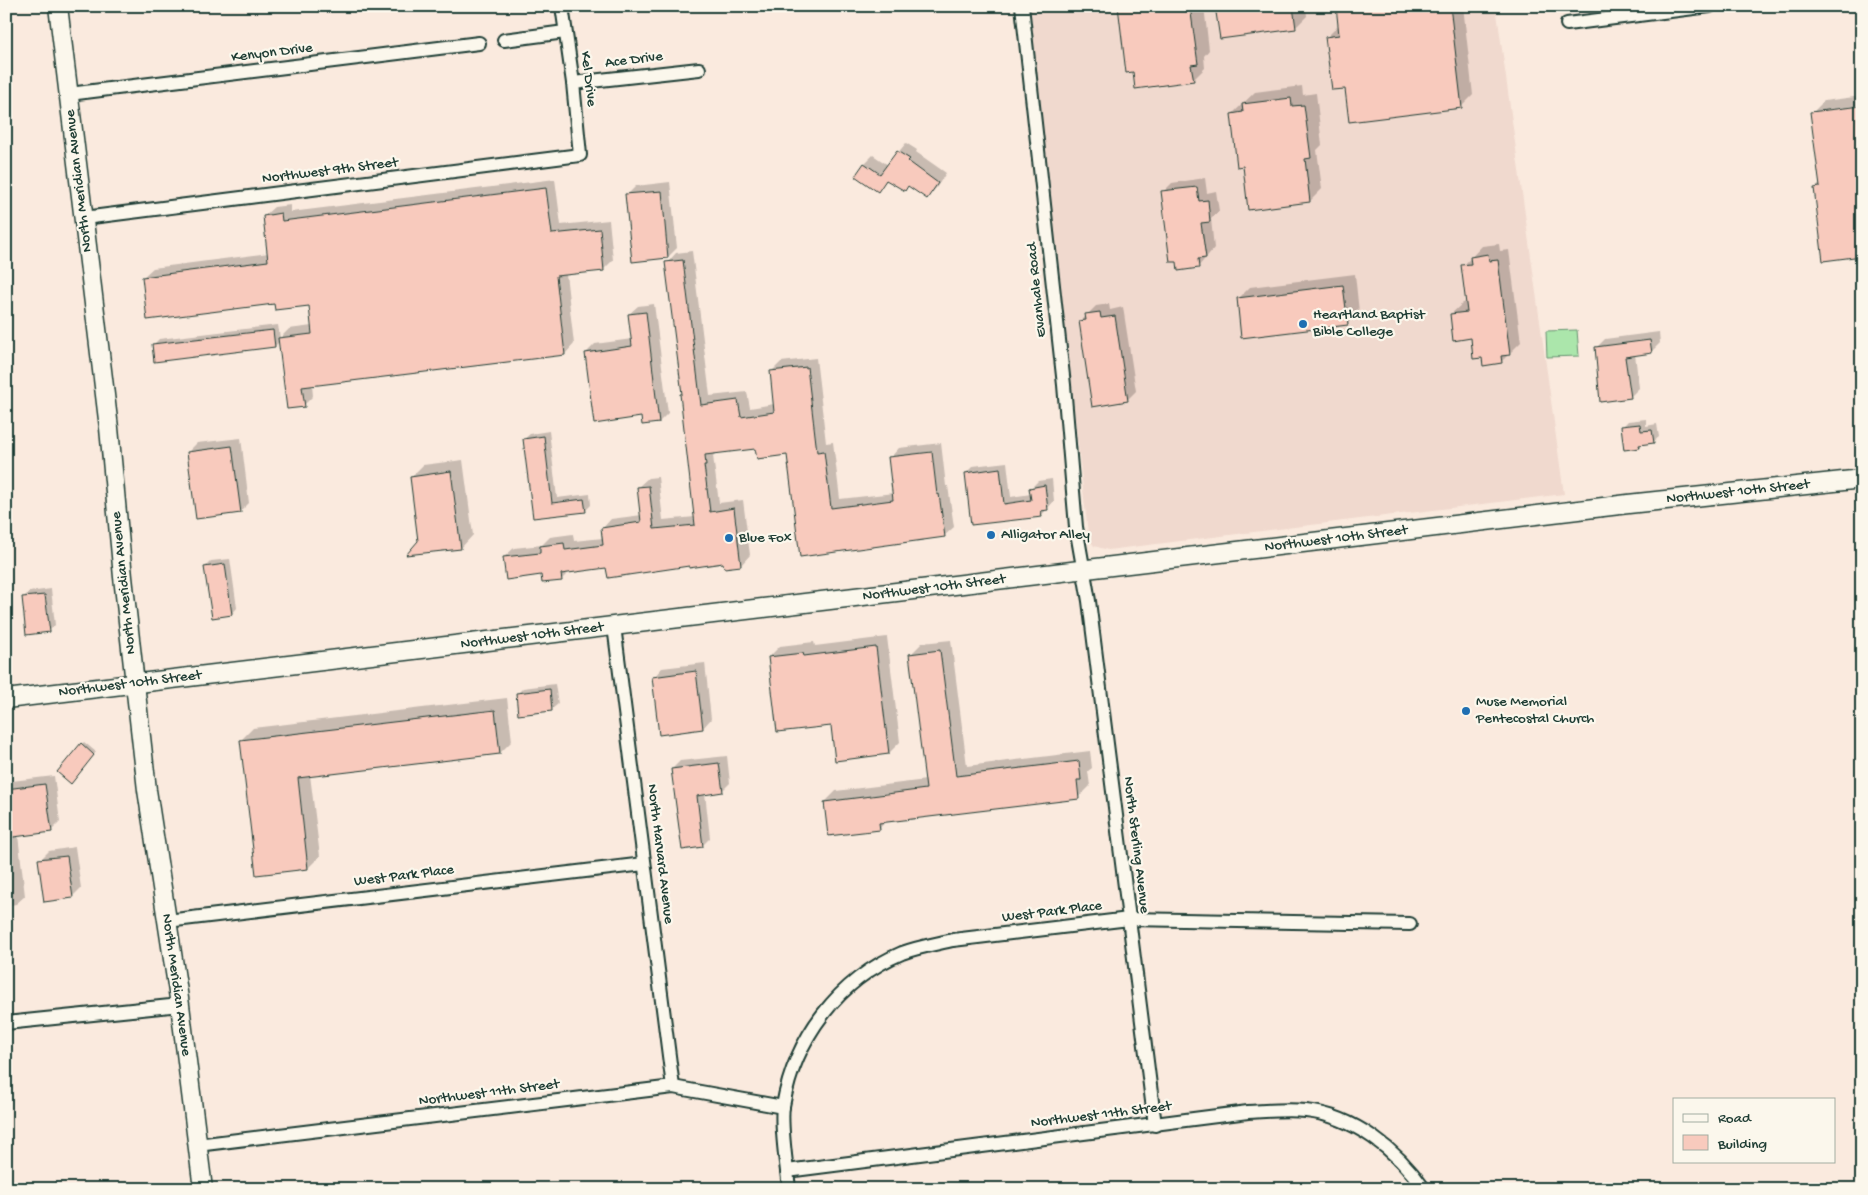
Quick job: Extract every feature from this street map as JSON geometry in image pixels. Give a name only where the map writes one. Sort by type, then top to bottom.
[{"type":"main road","name":"North Meridian Avenue","points":[[58,6],[109,428],[122,577],[136,683],[147,791],[180,1005],[203,1189]]},
{"type":"main road","name":"Northwest 10th Street","points":[[6,699],[1638,502],[1862,479]]},
{"type":"street","name":"Kel Drive","points":[[562,6],[573,83],[580,155]]},
{"type":"street","name":"Evanhale Road","points":[[1022,6],[1064,385],[1076,527],[1083,570]]},
{"type":"street","points":[[1567,24],[1617,12],[1710,6]]},
{"type":"street","points":[[504,40],[565,32]]},
{"type":"street","name":"Kenyon Drive","points":[[69,94],[479,43]]},
{"type":"street","name":"Ace Drive","points":[[573,83],[699,69]]},
{"type":"street","name":"Northwest 9th Street","points":[[84,218],[580,155]]},
{"type":"street","name":"North Sterling Avenue","points":[[1083,570],[1090,611],[1155,1125]]},
{"type":"street","name":"North Harvard Avenue","points":[[614,626],[673,1087]]},
{"type":"street","name":"West Park Place","points":[[167,920],[644,864]]},
{"type":"street","name":"West Park Place","points":[[783,1107],[798,1054],[824,1010],[857,980],[879,965],[902,953],[926,945],[1129,919],[1410,924]]},
{"type":"street","points":[[6,1023],[180,1005]]},
{"type":"street","name":"Northwest 11th Street","points":[[197,1145],[673,1087],[783,1107]]},
{"type":"street","points":[[783,1107],[790,1189]]},
{"type":"street","name":"Northwest 11th Street","points":[[787,1171],[1248,1112],[1280,1110],[1307,1112],[1335,1118],[1376,1140],[1404,1164],[1424,1189]]},
{"type":"shaded area","name":"Heartland Baptist Bible College","points":[[1028,6],[1496,6],[1564,494],[1108,550],[1094,546],[1088,533]]},
{"type":"green space","points":[[1577,330],[1579,356],[1547,357],[1546,331]]},
{"type":"building","points":[[1118,6],[1190,6],[1198,64],[1191,65],[1194,81],[1135,89],[1133,72],[1126,73]]},
{"type":"building","points":[[1215,6],[1293,6],[1296,29],[1220,39]]},
{"type":"building","points":[[1336,6],[1450,6],[1462,108],[1349,122],[1345,89],[1332,90],[1325,37],[1339,35]]},
{"type":"building","points":[[1291,98],[1292,106],[1304,105],[1311,158],[1305,159],[1310,202],[1248,210],[1243,166],[1237,167],[1231,114],[1243,112],[1242,104]]},
{"type":"building","points":[[1862,106],[1862,256],[1823,261],[1814,188],[1820,187],[1810,112]]},
{"type":"building","points":[[897,151],[910,159],[908,161],[938,183],[927,199],[908,186],[905,191],[886,180],[878,192],[855,176],[864,163],[880,174]]},
{"type":"building","points":[[1197,187],[1199,201],[1208,200],[1210,222],[1201,223],[1206,258],[1198,259],[1199,268],[1178,271],[1177,262],[1170,262],[1161,191]]},
{"type":"building","points":[[546,188],[552,234],[600,229],[604,271],[556,276],[565,355],[302,387],[305,407],[287,409],[278,338],[312,334],[309,306],[275,310],[274,304],[147,320],[142,277],[268,261],[263,216],[281,213],[282,221]]},
{"type":"building","points":[[662,191],[668,258],[632,262],[625,194]]},
{"type":"building","points":[[1488,254],[1489,261],[1498,260],[1510,355],[1501,356],[1502,363],[1483,366],[1482,358],[1473,359],[1471,338],[1453,341],[1450,314],[1467,312],[1461,265],[1471,264],[1470,257]]},
{"type":"building","points":[[683,260],[701,405],[738,400],[741,417],[774,412],[770,371],[807,367],[817,452],[824,451],[831,508],[893,500],[888,457],[932,452],[937,495],[939,494],[945,537],[800,557],[787,455],[757,459],[755,449],[705,455],[706,465],[704,465],[710,512],[734,508],[741,566],[724,568],[723,563],[689,568],[689,566],[608,578],[606,568],[561,574],[562,581],[542,583],[541,575],[506,580],[503,557],[540,553],[540,546],[564,543],[565,550],[603,545],[601,528],[641,522],[637,487],[649,486],[654,529],[695,525],[680,394],[682,394],[665,262]]},
{"type":"building","points":[[1343,285],[1348,325],[1241,338],[1237,298]]},
{"type":"building","points":[[646,312],[659,423],[642,425],[641,417],[594,424],[585,353],[632,346],[628,314]]},
{"type":"building","points":[[1100,312],[1101,318],[1115,316],[1128,401],[1092,407],[1079,321],[1086,320],[1085,314]]},
{"type":"building","points":[[273,330],[275,347],[154,362],[152,344]]},
{"type":"building","points":[[1650,340],[1652,353],[1625,357],[1631,398],[1600,402],[1595,347]]},
{"type":"building","points":[[1640,424],[1641,431],[1652,430],[1654,443],[1639,445],[1640,448],[1624,450],[1621,426]]},
{"type":"building","points":[[544,436],[552,503],[584,499],[586,512],[533,518],[523,439]]},
{"type":"building","points":[[232,446],[241,513],[196,519],[187,452]]},
{"type":"building","points":[[1000,468],[1004,504],[1031,500],[1029,488],[1045,485],[1048,510],[1041,511],[1042,517],[971,525],[965,473]]},
{"type":"building","points":[[451,471],[461,549],[406,555],[418,541],[410,477]]},
{"type":"building","points":[[225,564],[232,615],[212,618],[204,567]]},
{"type":"building","points":[[45,595],[50,632],[26,635],[22,597]]},
{"type":"building","points":[[876,647],[889,754],[835,761],[831,726],[777,732],[768,657],[803,653],[804,656]]},
{"type":"building","points":[[940,650],[956,776],[1079,761],[1081,780],[1077,780],[1079,799],[879,823],[880,830],[828,836],[824,802],[926,789],[909,654]]},
{"type":"building","points":[[696,671],[703,729],[659,735],[652,677]]},
{"type":"building","points":[[550,689],[552,711],[518,715],[516,693]]},
{"type":"building","points":[[495,710],[500,754],[298,778],[308,869],[256,875],[240,740]]},
{"type":"building","points":[[81,743],[94,755],[71,784],[57,772]]},
{"type":"building","points":[[719,763],[723,792],[697,796],[703,847],[682,850],[671,769]]},
{"type":"building","points":[[45,784],[52,832],[6,838],[6,789]]},
{"type":"building","points":[[67,856],[73,898],[44,902],[38,859]]},
{"type":"place","name":"Heartland Baptist Bible College","points":[[1303,324]]},
{"type":"place","name":"Alligator Alley","points":[[991,535]]},
{"type":"place","name":"Blue Fox","points":[[729,538]]},
{"type":"place","name":"Muse Memorial Pentecostal Church","points":[[1466,711]]}]
